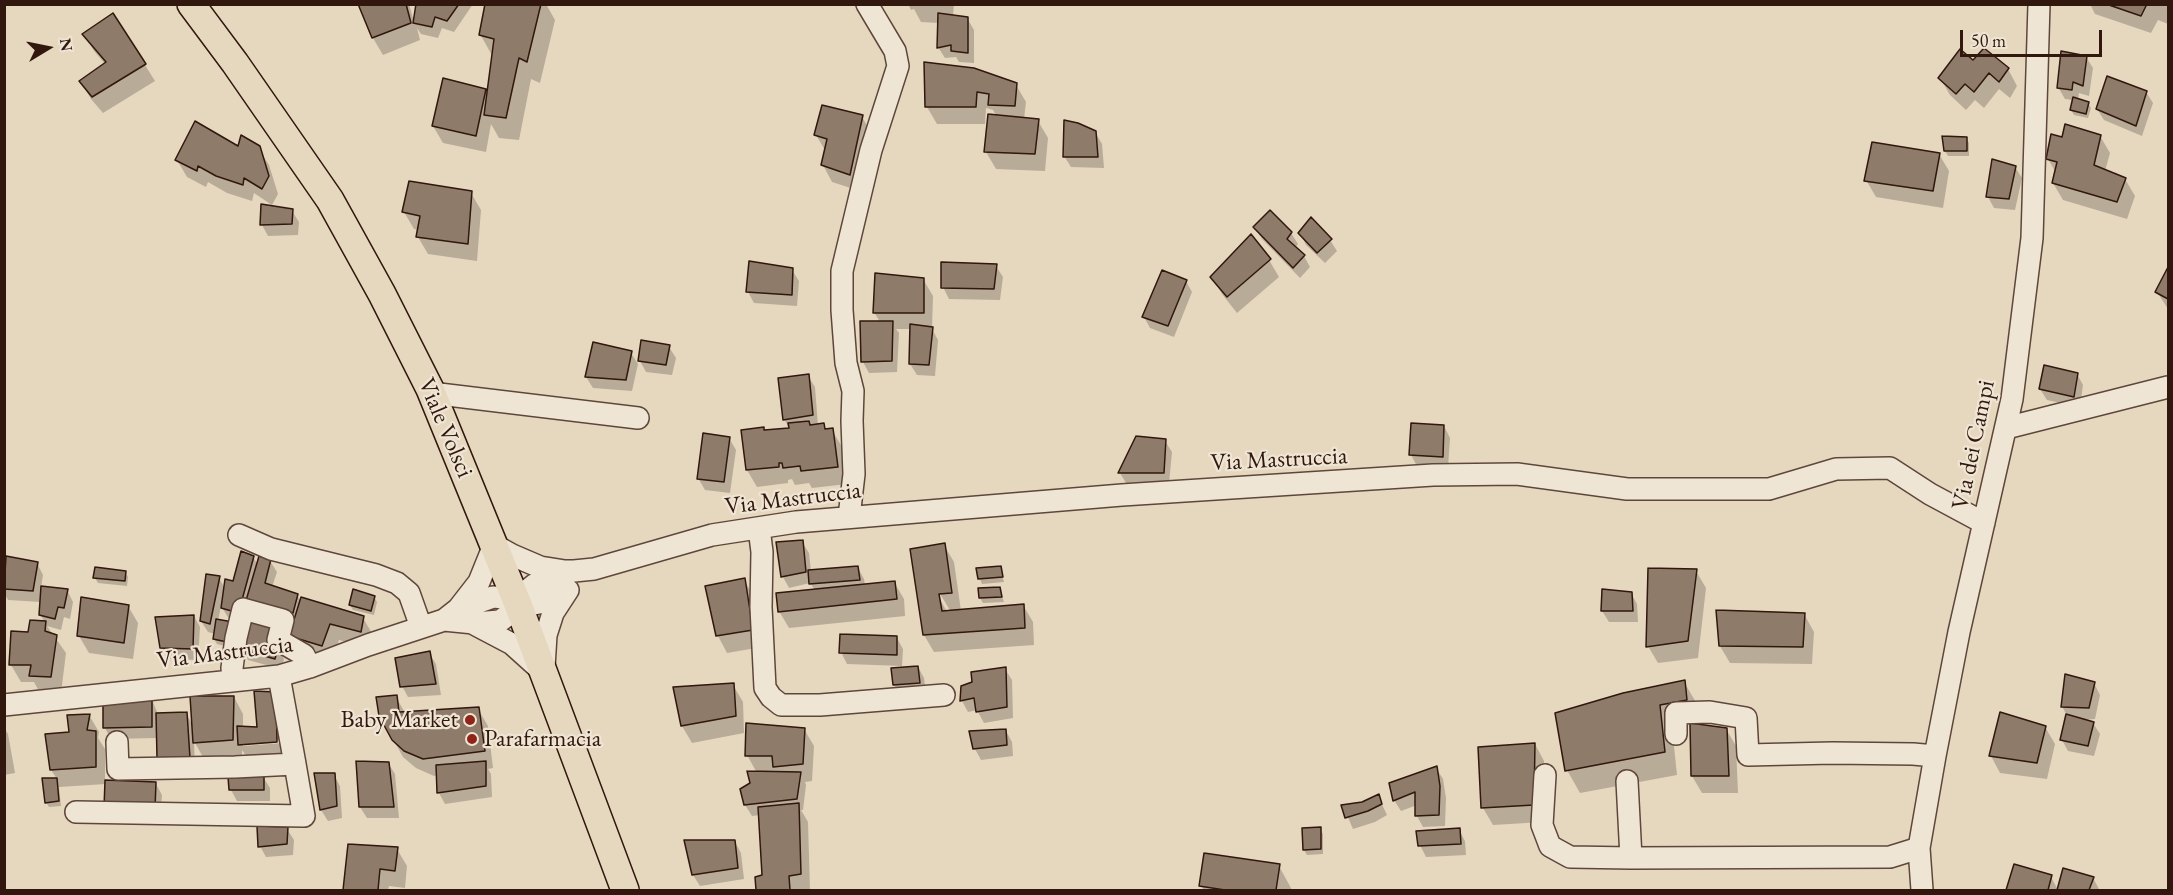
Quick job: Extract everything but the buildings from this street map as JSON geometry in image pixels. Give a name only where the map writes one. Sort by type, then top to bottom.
[{"type":"main road","name":"Viale Volsci","points":[[191,4],[236,63],[330,200],[382,294],[431,393],[517,603],[625,891]]},
{"type":"street","points":[[849,518],[854,474],[853,391],[846,363],[842,271],[871,150],[898,66],[895,51],[867,4]]},
{"type":"street","name":"Via dei Campi","points":[[1922,891],[1919,848],[1935,756],[1959,632],[2012,399],[2032,238],[2039,4]]},
{"type":"street","points":[[2006,428],[2169,387]]},
{"type":"street","points":[[431,393],[638,418]]},
{"type":"street","name":"Via Mastruccia","points":[[566,572],[594,569],[712,535],[759,528],[1111,495],[1433,475],[1517,474],[1627,489],[1769,489],[1836,469],[1890,468],[1930,494],[1984,523]]},
{"type":"street","points":[[759,528],[762,552],[761,607],[765,688],[771,696],[781,705],[820,705],[944,695]]},
{"type":"street","points":[[239,536],[271,549],[376,575],[397,583],[409,593],[422,627]]},
{"type":"street","points":[[544,674],[512,645],[459,618],[479,582],[494,545],[526,562],[566,572]]},
{"type":"street","points":[[544,674],[546,635],[553,613],[563,595],[594,569]]},
{"type":"street","points":[[517,603],[525,590],[566,572]]},
{"type":"street","points":[[517,603],[539,603],[563,595]]},
{"type":"street","name":"Via Mastruccia","points":[[4,705],[279,676],[422,627],[459,618],[500,621],[517,603]]},
{"type":"street","points":[[233,680],[232,668],[236,638],[243,609],[283,620],[278,640],[304,655],[310,667]]},
{"type":"street","points":[[76,812],[304,816],[279,676]]},
{"type":"street","points":[[1676,734],[1676,713],[1710,712],[1746,718],[1748,755],[1832,753],[1935,756]]},
{"type":"street","points":[[117,742],[118,769],[296,764]]},
{"type":"street","points":[[1545,775],[1542,825],[1550,846],[1570,857],[1890,857],[1919,848]]},
{"type":"street","points":[[1627,780],[1631,858]]},
{"type":"place","name":"Baby Market","points":[[470,720]]},
{"type":"place","name":"Parafarmacia","points":[[472,739]]}]
